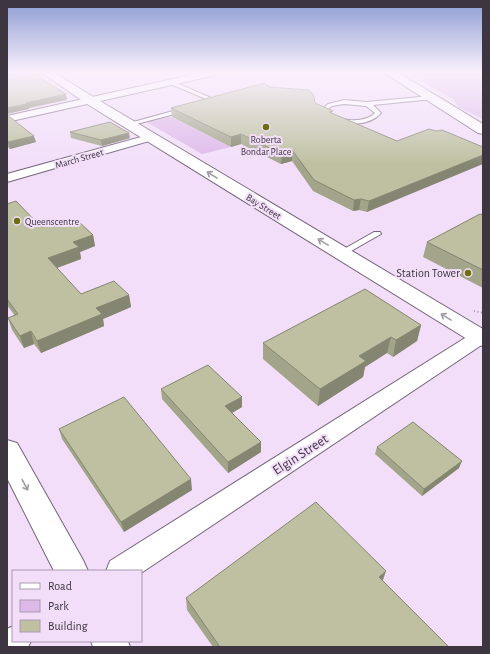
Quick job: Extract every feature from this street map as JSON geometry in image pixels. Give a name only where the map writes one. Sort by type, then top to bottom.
[{"type":"main road","name":"Bay Street","points":[[94,103],[482,337]]},
{"type":"main road","points":[[438,103],[483,130]]},
{"type":"main road","points":[[7,451],[70,570]]},
{"type":"street","points":[[7,119],[84,103]]},
{"type":"street","name":"March Street","points":[[7,178],[152,137]]},
{"type":"street","name":"Elgin Street","points":[[122,570],[482,337]]},
{"type":"lane","points":[[344,103],[330,105],[324,110],[330,116],[337,119],[364,120],[376,116],[378,113],[366,104]]},
{"type":"lane","points":[[356,103],[366,104],[382,103]]},
{"type":"lane","points":[[129,124],[187,109]]},
{"type":"lane","points":[[341,252],[377,234]]},
{"type":"green space","points":[[455,103],[483,103],[483,119],[458,107]]},
{"type":"green space","points":[[165,114],[231,147],[202,154],[143,120]]},
{"type":"building","points":[[7,103],[28,103],[26,103],[27,104],[7,108]]},
{"type":"building","points":[[192,103],[315,103],[333,111],[329,112],[397,141],[429,129],[436,131],[442,130],[483,147],[483,155],[369,201],[361,199],[354,200],[314,180],[292,150],[282,154],[241,134],[231,137],[171,108]]},
{"type":"building","points":[[7,117],[10,117],[34,136],[8,142]]},
{"type":"building","points":[[110,122],[129,133],[101,140],[70,132]]},
{"type":"building","points":[[16,201],[41,227],[62,220],[66,223],[77,220],[93,235],[73,242],[79,247],[48,258],[81,294],[114,281],[129,295],[96,308],[102,314],[37,341],[31,331],[20,336],[8,318],[18,314],[7,299],[7,204]]},
{"type":"building","points":[[480,214],[483,215],[483,270],[427,242]]},
{"type":"building","points":[[365,289],[421,325],[396,340],[391,337],[359,356],[366,361],[320,389],[263,343]]},
{"type":"building","points":[[208,365],[242,397],[225,406],[261,442],[228,462],[161,389]]},
{"type":"building","points":[[124,397],[191,479],[121,522],[59,429]]},
{"type":"building","points":[[413,422],[462,461],[424,489],[377,447]]},
{"type":"building","points":[[316,502],[386,571],[379,577],[449,647],[220,647],[186,598]]},
{"type":"place","name":"Roberta Bondar Place","points":[[266,127]]},
{"type":"place","name":"Queenscentre","points":[[17,221]]},
{"type":"place","name":"Station Tower","points":[[468,273]]}]
